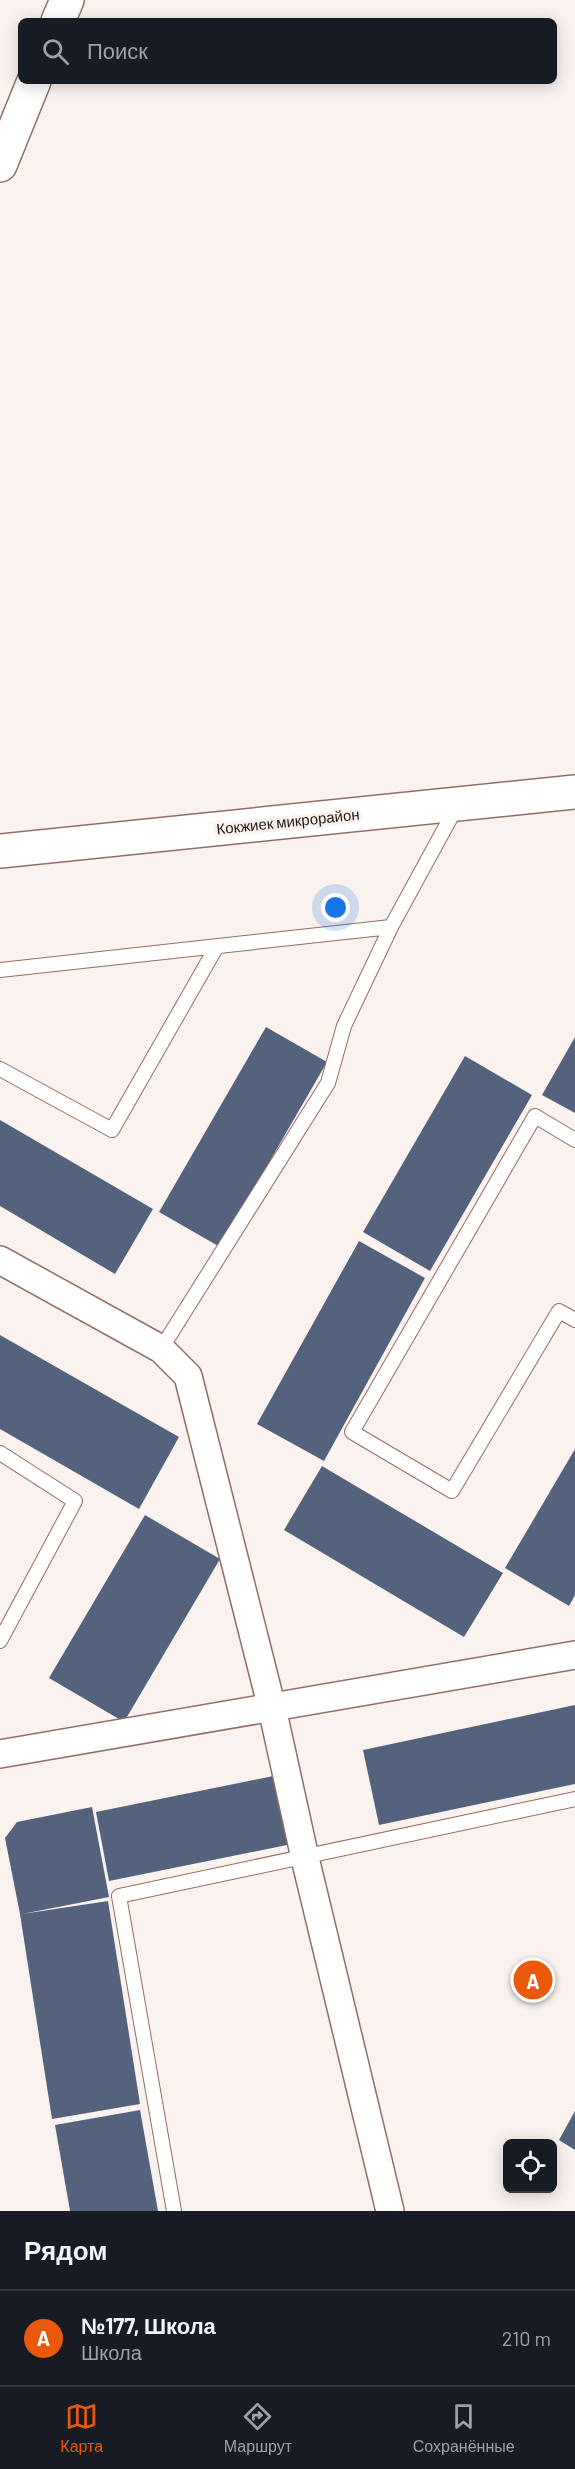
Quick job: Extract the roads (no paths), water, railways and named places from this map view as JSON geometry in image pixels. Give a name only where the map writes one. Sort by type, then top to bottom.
[{"type":"street","points":[[59,18],[67,0]]},
{"type":"street","points":[[0,165],[33,84]]},
{"type":"street","name":"Кокжиек микрорайон","points":[[0,851],[575,792]]},
{"type":"street","points":[[0,1260],[161,1349],[188,1376],[272,1708],[304,1858],[390,2211]]},
{"type":"street","points":[[0,1754],[575,1655]]},
{"type":"lane","points":[[161,1349],[328,1083],[344,1026],[391,927],[458,804]]},
{"type":"lane","points":[[0,970],[391,927]]},
{"type":"lane","points":[[0,1069],[112,1130],[217,946]]},
{"type":"lane","points":[[575,1140],[535,1116],[352,1432],[452,1491],[559,1311],[575,1320]]},
{"type":"lane","points":[[0,1453],[75,1501],[0,1641]]},
{"type":"lane","points":[[174,2211],[119,1896],[575,1799]]},
{"type":"place","name":"№177, Школа","points":[[533,1980]]}]
